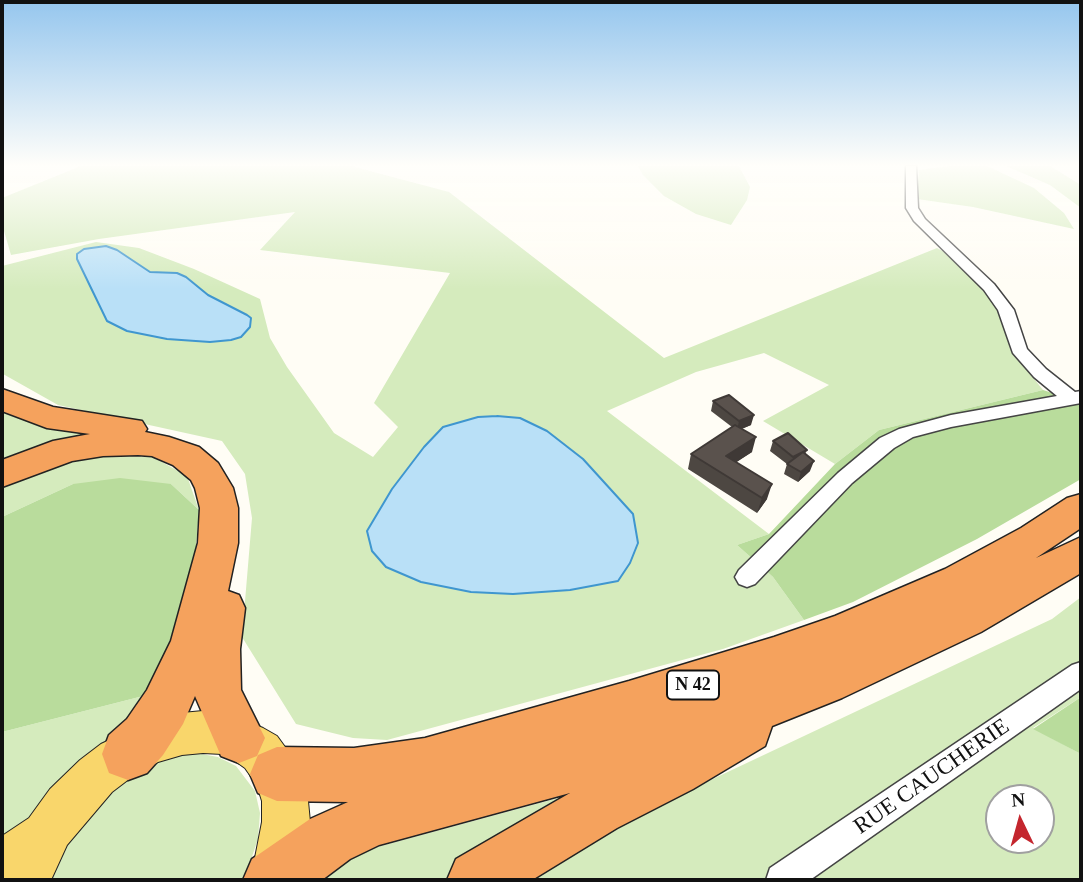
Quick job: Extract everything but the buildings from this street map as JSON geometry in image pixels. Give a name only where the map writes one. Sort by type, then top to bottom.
[{"type":"highway","points":[[2,399],[47,417],[175,437],[206,450],[220,463],[234,491],[238,521],[218,635],[216,678],[220,702],[239,738]]},
{"type":"highway","points":[[2,474],[66,450],[103,444],[138,443],[157,445],[186,456],[205,472],[214,488],[219,508],[218,543],[194,642],[165,708],[145,737],[128,754]]},
{"type":"highway","name":"N 42","points":[[277,774],[354,775],[425,765],[774,659],[848,631],[960,581],[1035,539],[1081,508]]},
{"type":"highway","name":"N 42","points":[[273,880],[330,839],[373,819],[616,754],[735,716],[825,682],[965,618],[1081,553]]},
{"type":"highway","points":[[477,880],[597,808],[674,771],[825,682]]},
{"type":"main road","points":[[2,867],[50,828],[86,785],[128,754],[150,743],[182,734],[212,732],[239,738],[261,752],[277,774],[285,801],[286,822],[273,880]]},
{"type":"main road","points":[[26,880],[50,828]]},
{"type":"street","points":[[912,207],[920,221],[989,287],[1006,310],[1019,350],[1040,373],[1077,398]]},
{"type":"street","points":[[747,577],[845,478],[887,443],[906,433],[951,421],[1077,398]]},
{"type":"street","name":"RUE CAUCHERIE","points":[[782,880],[1081,674]]},
{"type":"green space","points":[[2,207],[469,207],[664,358],[937,248],[952,256],[1005,316],[1010,349],[1043,390],[879,430],[835,464],[763,421],[829,385],[764,353],[696,372],[607,411],[769,534],[737,545],[773,577],[804,620],[723,649],[387,740],[353,738],[296,724],[242,637],[252,518],[245,474],[222,441],[58,405],[3,374],[2,266],[96,242],[139,248],[260,299],[270,338],[287,367],[334,433],[373,457],[398,427],[374,403],[450,273],[260,250],[295,212],[99,239],[11,255],[2,224]]},
{"type":"green space","points":[[684,207],[742,207],[731,225]]},
{"type":"green space","points":[[974,207],[1057,207],[1074,229]]},
{"type":"green space","points":[[1043,390],[1081,402],[1081,479],[977,539],[853,602],[804,620],[773,577],[737,545],[769,534],[835,464],[879,430]]},
{"type":"green space","points":[[2,407],[91,434],[96,455],[153,457],[187,476],[199,510],[171,484],[73,484],[2,517]]},
{"type":"green space","points":[[120,478],[171,484],[199,510],[194,571],[151,694],[2,732],[2,517],[73,484]]},
{"type":"green space","points":[[1081,597],[1081,697],[1033,728],[1081,754],[1081,880],[306,880],[333,859],[584,791],[609,828],[1052,619]]},
{"type":"green space","points":[[151,694],[100,749],[2,843],[2,732]]},
{"type":"green space","points":[[1081,697],[1081,754],[1033,729]]},
{"type":"green space","points":[[196,753],[218,757],[236,766],[255,791],[260,813],[258,839],[244,880],[51,880],[78,821],[135,770],[173,756]]},
{"type":"water","points":[[106,246],[117,250],[150,272],[177,273],[186,277],[208,295],[251,318],[250,327],[241,337],[210,342],[167,339],[127,331],[107,321],[77,259],[77,254],[84,249]]},
{"type":"water","points":[[478,417],[520,418],[547,431],[583,459],[633,514],[638,543],[630,563],[618,581],[570,590],[513,594],[471,592],[421,582],[386,567],[372,551],[367,531],[392,489],[424,447],[443,427]]}]
